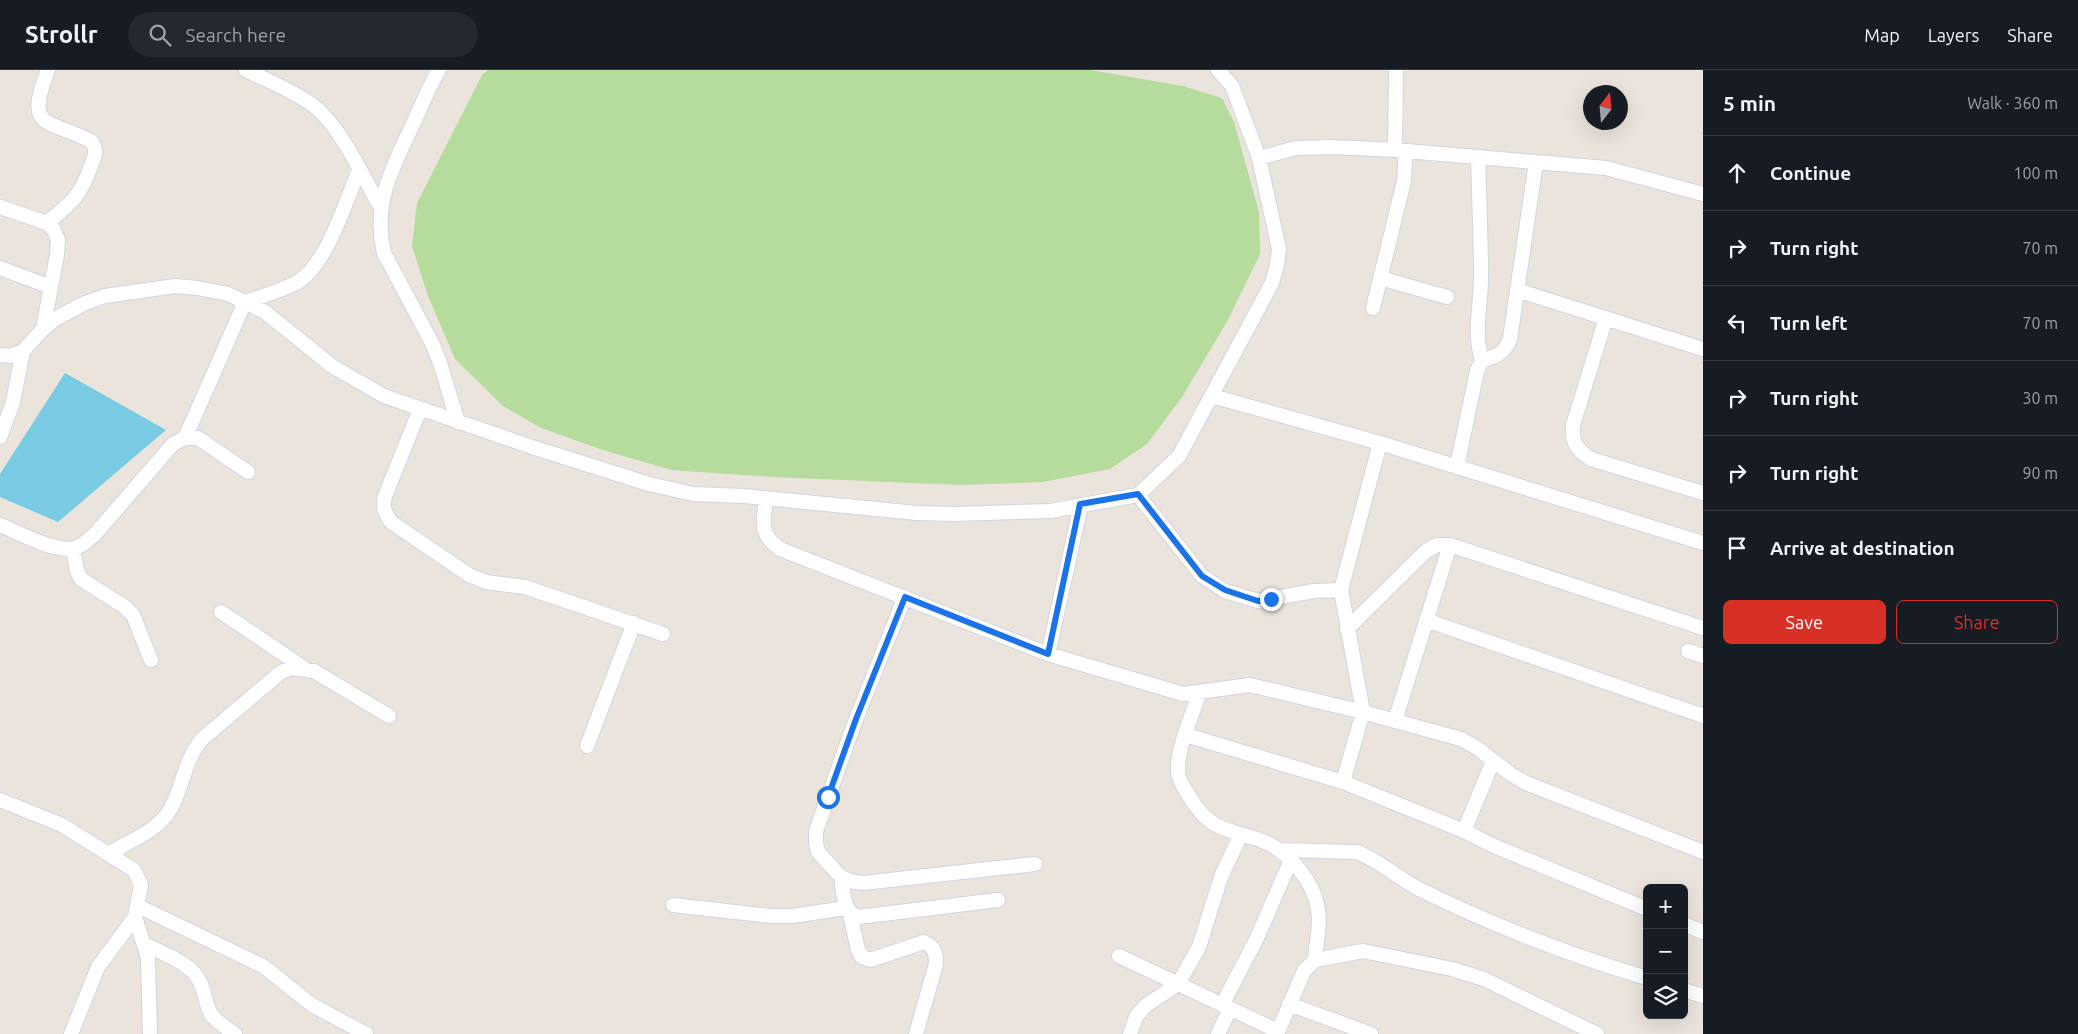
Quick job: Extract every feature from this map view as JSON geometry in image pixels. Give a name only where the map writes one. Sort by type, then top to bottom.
[{"type":"street","points":[[47,223],[77,196],[83,187],[96,153],[96,147],[91,141],[46,123],[40,117],[37,107],[39,94],[48,70]]},
{"type":"street","points":[[439,70],[393,167],[381,208],[380,236],[384,253],[436,354],[458,422]]},
{"type":"street","points":[[0,355],[11,356],[23,351],[43,329],[68,311],[105,296],[175,286],[228,294],[265,312],[332,366],[384,396],[649,484],[693,494],[766,498],[917,513],[953,514],[1050,510],[1138,494],[1179,456],[1272,283],[1277,265],[1278,249],[1259,158],[1232,86],[1218,70]]},
{"type":"street","points":[[1372,308],[1404,181],[1396,70]]},
{"type":"street","points":[[252,71],[315,107],[326,118],[381,208]]},
{"type":"street","points":[[1259,158],[1296,148],[1332,147],[1401,150],[1606,168],[1703,194]]},
{"type":"street","points":[[1457,466],[1477,371],[1482,361],[1478,346],[1477,319],[1481,280],[1478,157]]},
{"type":"street","points":[[1482,361],[1498,356],[1506,349],[1510,339],[1536,162]]},
{"type":"street","points":[[185,438],[245,302],[296,282],[311,272],[322,255],[359,170]]},
{"type":"street","points":[[0,206],[47,223],[54,230],[58,240],[43,329]]},
{"type":"street","points":[[0,268],[51,287]]},
{"type":"street","points":[[1380,278],[1447,297]]},
{"type":"street","points":[[1517,290],[1703,350]]},
{"type":"street","points":[[1606,318],[1573,425],[1573,443],[1579,452],[1591,459],[1703,493]]},
{"type":"street","points":[[0,437],[13,402],[23,351]]},
{"type":"street","points":[[1212,396],[1380,442],[1703,543]]},
{"type":"street","points":[[420,409],[385,496],[383,505],[385,513],[391,522],[469,575],[486,582],[526,586],[663,634]]},
{"type":"street","points":[[0,525],[57,548],[73,549],[85,543],[96,533],[173,444],[185,438],[198,438],[248,472]]},
{"type":"street","points":[[1343,782],[1362,712],[1341,590],[1380,442]]},
{"type":"street","points":[[1138,494],[1202,576],[1225,590],[1258,601],[1314,592],[1341,590]]},
{"type":"street","points":[[766,498],[764,526],[768,540],[780,549],[1048,654],[1183,694],[1250,685],[1362,712],[1461,739],[1512,776],[1526,783],[1703,852]]},
{"type":"street","points":[[1048,654],[1080,504]]},
{"type":"street","points":[[1347,629],[1426,551],[1437,545],[1450,545],[1703,628]]},
{"type":"street","points":[[1396,721],[1450,545]]},
{"type":"street","points":[[73,549],[77,571],[81,579],[125,607],[133,615],[150,660]]},
{"type":"street","points":[[905,597],[856,719],[816,832],[818,852],[841,877],[863,883],[1035,864]]},
{"type":"street","points":[[221,612],[304,668]]},
{"type":"street","points":[[1426,620],[1703,716]]},
{"type":"street","points":[[587,746],[634,624]]},
{"type":"street","points":[[1688,651],[1703,656]]},
{"type":"street","points":[[109,853],[157,825],[166,816],[174,801],[189,758],[201,740],[281,672],[292,668],[304,668],[314,671],[388,716]]},
{"type":"street","points":[[1200,692],[1179,758],[1177,774],[1197,809],[1206,820],[1216,826],[1262,841],[1286,855],[1315,896],[1319,912],[1315,960]]},
{"type":"street","points":[[1186,735],[1343,782],[1643,907]]},
{"type":"street","points":[[1464,831],[1493,761]]},
{"type":"street","points":[[0,800],[62,825],[109,853],[134,870],[141,885],[136,912],[98,968],[71,1034]]},
{"type":"street","points":[[1130,1034],[1136,1017],[1145,1006],[1178,984],[1199,947],[1221,877],[1241,834]]},
{"type":"street","points":[[1286,855],[1357,852],[1368,856],[1418,888],[1545,945],[1643,977]]},
{"type":"street","points":[[1218,1034],[1226,1007],[1256,940],[1286,855]]},
{"type":"street","points":[[841,877],[858,950],[862,958],[870,960],[916,943],[924,942],[930,945],[936,952],[936,964],[916,1034]]},
{"type":"street","points":[[673,905],[770,916],[848,911],[858,917],[998,900]]},
{"type":"street","points":[[136,912],[145,944],[150,979],[150,1034]]},
{"type":"street","points":[[136,912],[263,966],[312,1005],[366,1034]]},
{"type":"street","points":[[1688,926],[1703,932]]},
{"type":"street","points":[[145,944],[185,965],[194,973],[204,990],[210,1012],[214,1018],[235,1034]]},
{"type":"street","points":[[1118,956],[1278,1033],[1304,971],[1315,960],[1363,951],[1452,969],[1484,979],[1597,1034]]},
{"type":"street","points":[[1688,991],[1703,996]]},
{"type":"street","points":[[1289,1004],[1371,1034]]},
{"type":"green space","points":[[488,70],[1090,70],[1183,86],[1222,98],[1234,122],[1259,212],[1260,254],[1228,320],[1182,397],[1147,444],[1110,469],[1043,482],[959,485],[773,477],[671,470],[603,450],[541,428],[503,406],[455,359],[428,296],[412,246],[417,203],[482,75]]},
{"type":"water","points":[[65,373],[166,430],[58,522],[0,497],[0,474]]},
{"type":"route","points":[[828,797],[856,719],[905,597],[1048,654],[1080,504],[1138,494],[1202,576],[1225,590],[1258,601],[1271,599]]}]
